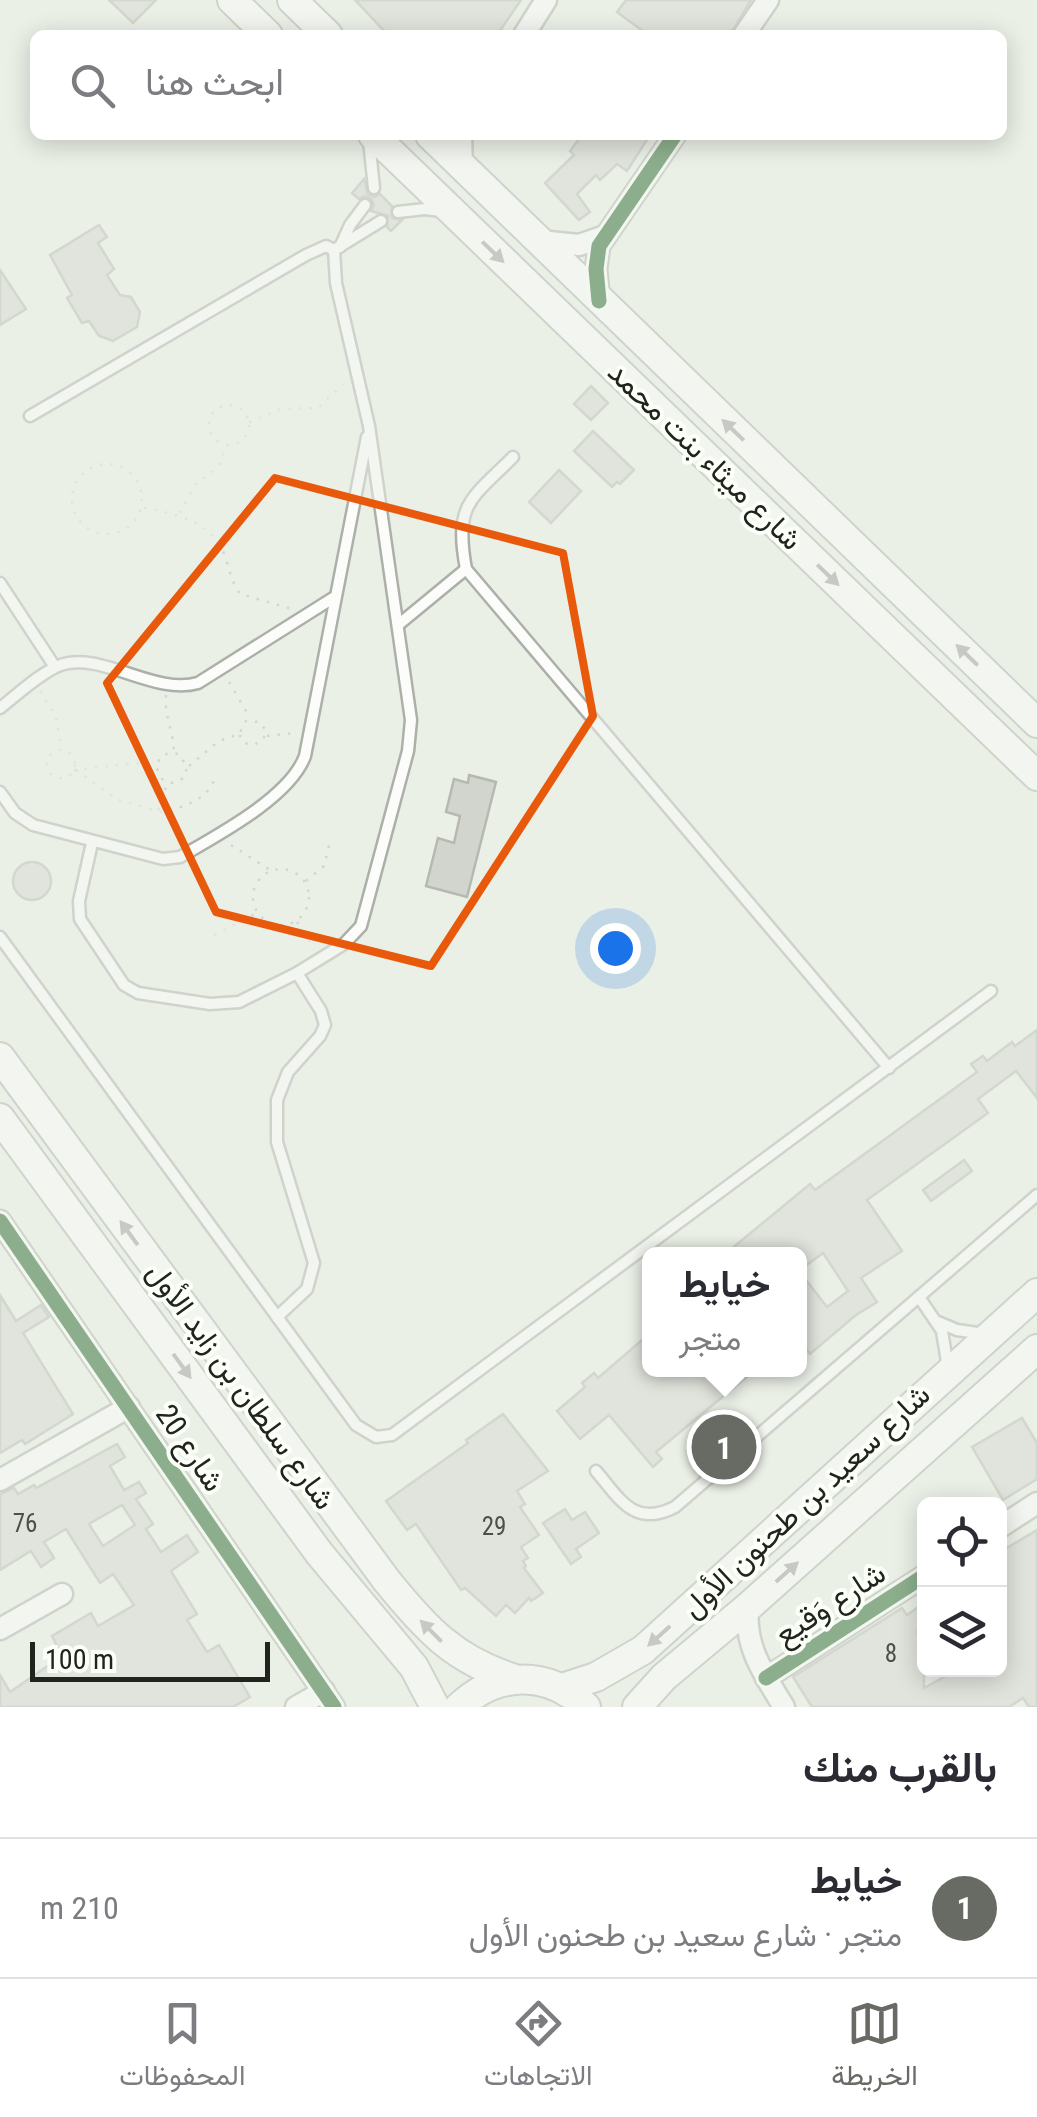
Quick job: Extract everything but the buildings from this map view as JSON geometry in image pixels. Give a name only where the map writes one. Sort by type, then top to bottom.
[{"type":"main road","points":[[232,0],[263,30]]},
{"type":"main road","points":[[292,0],[323,30]]},
{"type":"main road","name":"شارع ميثاء بنت محمد","points":[[375,140],[1037,776]]},
{"type":"main road","name":"شارع ميثاء بنت محمد","points":[[435,140],[1037,723]]},
{"type":"main road","name":"شارع سلطان بن زايد الأول","points":[[0,1057],[376,1569],[440,1640],[475,1664],[515,1679],[547,1682],[562,1688]]},
{"type":"main road","name":"شارع سلطان بن زايد الأول","points":[[4,1128],[320,1553],[414,1667],[435,1707]]},
{"type":"main road","name":"شارع سعيد بن طحنون الأول","points":[[562,1688],[596,1677],[643,1650],[1037,1293]]},
{"type":"main road","name":"شارع سعيد بن طحنون الأول","points":[[637,1707],[664,1678],[1037,1349]]},
{"type":"main road","points":[[460,1707],[484,1688],[515,1679]]},
{"type":"main road","points":[[562,1688],[586,1707]]},
{"type":"street","points":[[527,30],[546,0]]},
{"type":"street","points":[[747,30],[768,0]]},
{"type":"street","points":[[461,140],[462,168]]},
{"type":"street","points":[[599,301],[597,258],[605,236],[672,140]]},
{"type":"street","points":[[536,240],[579,246],[605,236]]},
{"type":"street","name":"شارع 20","points":[[0,1221],[329,1699]]},
{"type":"street","points":[[0,1480],[129,1407]]},
{"type":"street","points":[[1007,1523],[1037,1503]]},
{"type":"street","name":"شارع وَقيع","points":[[762,1670],[917,1580]]},
{"type":"street","points":[[0,1629],[62,1594]]},
{"type":"street","points":[[748,1607],[748,1636],[784,1707]]},
{"type":"street","points":[[714,1636],[738,1647],[762,1670]]},
{"type":"street","points":[[296,1707],[329,1699]]},
{"type":"lane","points":[[370,140],[374,188]]},
{"type":"lane","points":[[92,843],[78,914],[130,990],[230,1004],[297,974],[351,939],[361,926],[408,751],[411,720],[369,426],[335,277],[337,248],[365,205]]},
{"type":"lane","points":[[398,212],[426,209],[456,215]]},
{"type":"lane","points":[[30,416],[306,255],[326,246],[337,248],[382,222]]},
{"type":"lane","points":[[0,792],[15,814],[27,822],[92,843],[172,859],[284,790],[305,756],[369,426]]},
{"type":"lane","points":[[513,457],[467,504],[462,522],[466,570],[889,1068]]},
{"type":"lane","points":[[398,624],[466,570]]},
{"type":"lane","points":[[0,583],[56,668]]},
{"type":"lane","points":[[0,708],[56,668],[70,663],[168,684],[191,685],[333,598]]},
{"type":"lane","points":[[0,937],[362,1431],[376,1437],[392,1435],[642,1250]]},
{"type":"lane","points":[[277,1317],[307,1289],[314,1263],[275,1128],[282,1086],[325,1025],[297,974]]},
{"type":"lane","points":[[647,1247],[991,992]]},
{"type":"lane","points":[[596,1471],[634,1512],[650,1516],[675,1507],[1037,1195]]},
{"type":"lane","points":[[919,1297],[945,1340],[948,1371]]},
{"type":"lane","points":[[937,1322],[957,1330],[990,1334]]},
{"type":"path","points":[[249,422],[280,410],[318,408],[335,390],[358,376]]},
{"type":"path","points":[[230,405],[243,410],[249,422],[245,438],[226,445],[210,433],[212,413],[230,405]]},
{"type":"path","points":[[180,514],[195,485],[218,467],[226,445]]},
{"type":"path","points":[[110,462],[130,470],[141,487],[142,508],[132,525],[114,535],[94,533],[77,520],[71,500],[76,480],[90,466],[110,462]]},
{"type":"path","points":[[142,508],[180,514],[206,529],[218,541],[231,581],[240,594],[283,604],[299,619]]},
{"type":"path","points":[[222,668],[251,719],[264,726],[265,736],[259,744],[249,745],[240,734]]},
{"type":"path","points":[[34,683],[56,717],[61,749],[74,758],[74,770]]},
{"type":"path","points":[[168,684],[165,712],[173,730],[174,752]]},
{"type":"path","points":[[240,734],[242,724],[251,719]]},
{"type":"path","points":[[265,736],[310,732]]},
{"type":"path","points":[[167,782],[179,782],[187,767],[220,741],[240,734]]},
{"type":"path","points":[[61,749],[48,758],[47,769],[60,778],[74,770],[136,762],[157,769],[167,782]]},
{"type":"path","points":[[174,752],[183,757],[187,767]]},
{"type":"path","points":[[157,769],[160,758],[174,752]]},
{"type":"path","points":[[74,770],[118,800],[157,812],[184,806],[204,795],[218,775]]},
{"type":"path","points":[[157,812],[167,782]]},
{"type":"path","points":[[221,830],[237,852],[263,863],[271,871]]},
{"type":"path","points":[[305,882],[324,866],[330,841]]},
{"type":"path","points":[[290,870],[305,882],[309,903],[296,921],[275,924],[258,912],[254,899],[256,885],[271,871],[290,870]]},
{"type":"path","points":[[214,935],[258,912]]},
{"type":"path","points":[[296,921],[320,959]]},
{"type":"highlighted area","points":[[275,478],[563,553],[593,716],[431,966],[216,912],[107,683]]},
{"type":"cycle path","points":[[599,301],[599,246],[672,140]]},
{"type":"cycle path","points":[[0,1221],[334,1707]]},
{"type":"cycle path","points":[[766,1678],[917,1581]]},
{"type":"place","name":"خيايط","points":[[724,1447]]}]
